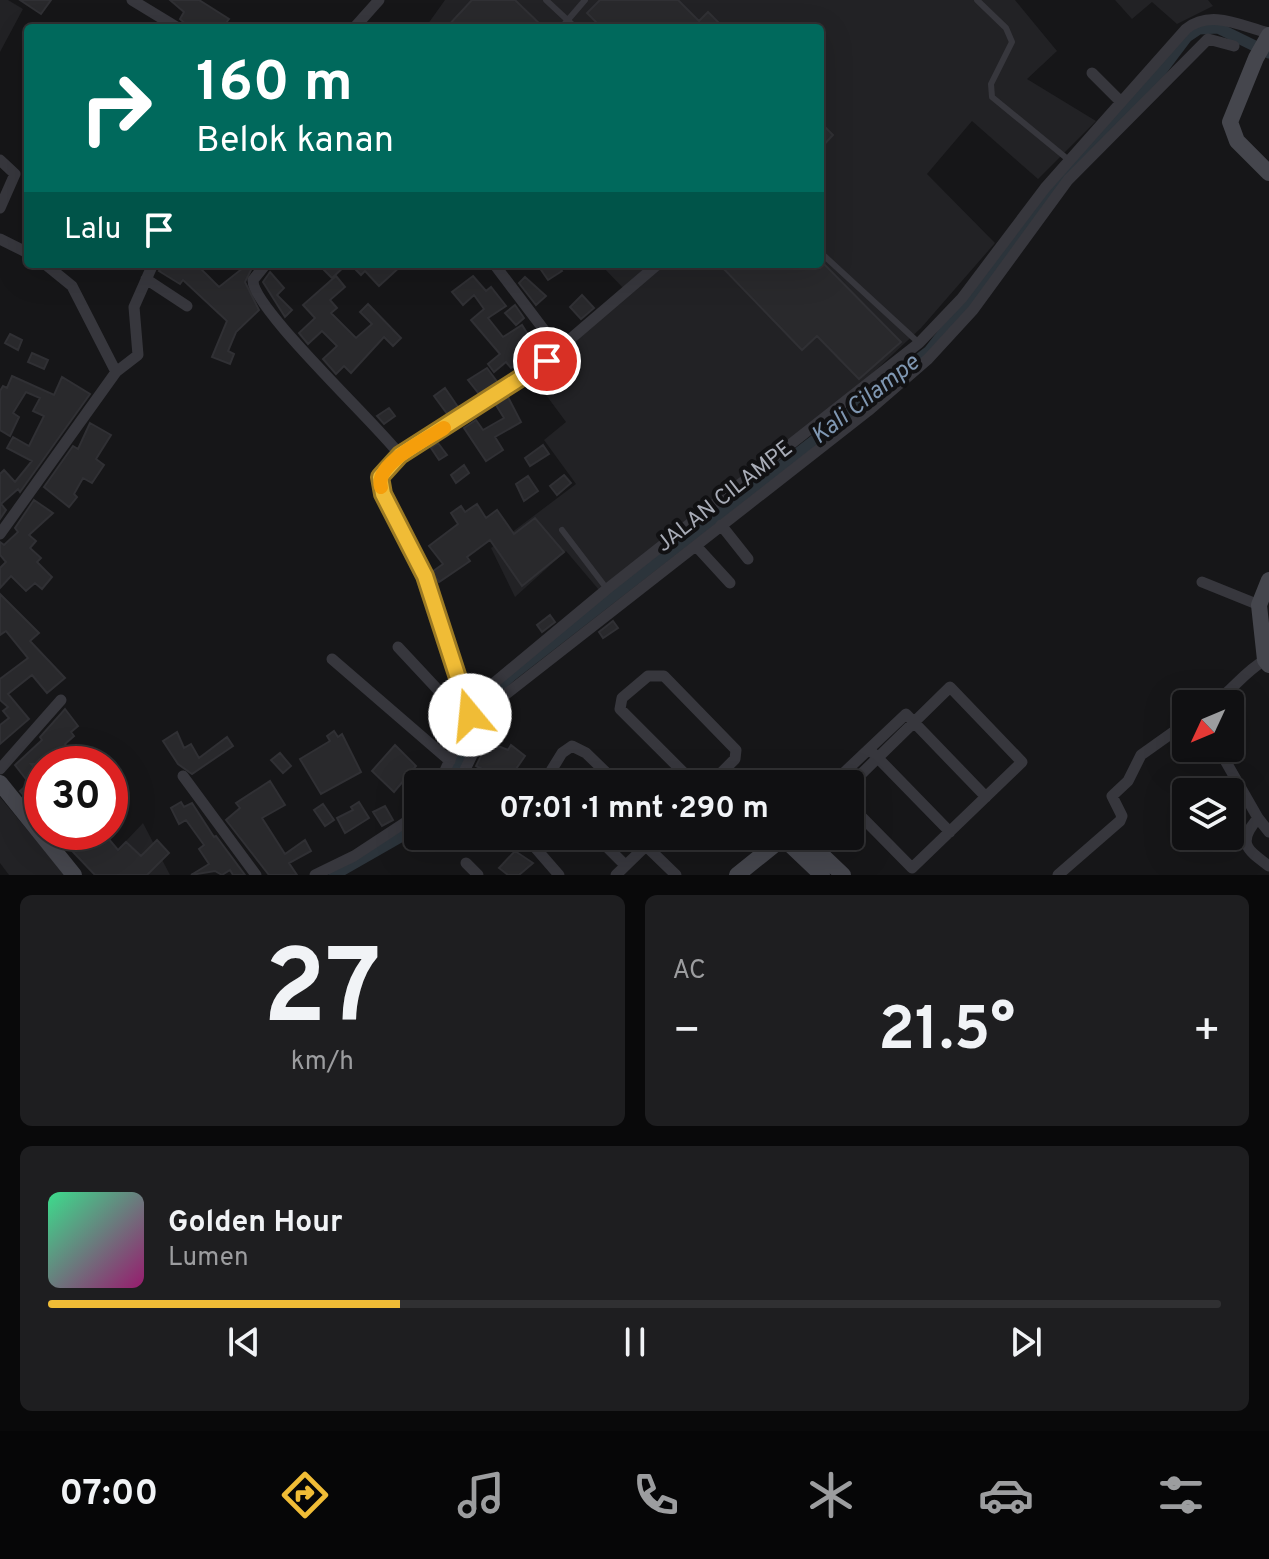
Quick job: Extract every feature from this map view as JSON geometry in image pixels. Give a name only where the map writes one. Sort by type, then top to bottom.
[{"type":"street","points":[[132,0],[171,24]]},
{"type":"street","points":[[358,24],[379,0]]},
{"type":"street","name":"JALAN CILAMPE","points":[[446,770],[469,718],[488,688],[607,589],[919,343],[1018,236],[1070,161],[1186,29],[1200,19],[1213,18],[1265,40]]},
{"type":"street","points":[[1050,192],[1202,43],[1215,38],[1234,46]]},
{"type":"street","points":[[1265,40],[1230,122],[1237,141],[1269,173]]},
{"type":"street","points":[[1092,73],[1121,102]]},
{"type":"street","points":[[0,160],[15,174],[0,208]]},
{"type":"street","points":[[465,770],[505,695],[697,547],[868,411],[928,359],[973,310],[1018,236]]},
{"type":"street","points":[[0,239],[24,251]]},
{"type":"street","points":[[50,268],[72,286],[116,372]]},
{"type":"street","points":[[0,534],[116,372],[139,350],[134,307],[151,268]]},
{"type":"street","points":[[263,268],[253,280],[255,290],[273,316],[382,431],[400,455]]},
{"type":"street","points":[[497,268],[560,351]]},
{"type":"street","points":[[469,718],[425,576],[407,547],[379,481],[382,472],[400,455],[560,351],[653,268]]},
{"type":"street","points":[[146,279],[187,306]]},
{"type":"street","points":[[721,525],[748,559]]},
{"type":"street","points":[[697,547],[730,583]]},
{"type":"street","points":[[1232,690],[1244,673],[1267,662],[1259,605],[1269,580]]},
{"type":"street","points":[[1202,582],[1259,605]]},
{"type":"street","points":[[398,647],[484,730]]},
{"type":"street","points":[[332,659],[450,761]]},
{"type":"street","points":[[681,770],[620,709],[622,698],[648,676],[664,676],[736,750],[735,759],[724,770]]},
{"type":"street","points":[[864,819],[912,868],[1022,762],[950,687],[914,722]]},
{"type":"street","points":[[0,769],[61,700]]},
{"type":"street","points":[[862,770],[906,714],[986,797]]},
{"type":"street","points":[[1058,875],[1120,821],[1122,816],[1112,796],[1128,781],[1141,755],[1172,733]]},
{"type":"street","points":[[552,770],[562,753],[572,746],[586,753],[604,770]]},
{"type":"street","points":[[852,770],[874,754]]},
{"type":"street","points":[[874,754],[950,832]]},
{"type":"street","points":[[1226,762],[1269,832]]},
{"type":"street","points":[[183,776],[256,875]]},
{"type":"street","points":[[0,783],[74,875]]},
{"type":"street","points":[[1258,818],[1248,830],[1246,847],[1269,866]]},
{"type":"street","points":[[315,875],[366,849],[404,823]]},
{"type":"street","points":[[537,850],[559,875]]},
{"type":"street","points":[[610,850],[625,865]]},
{"type":"street","points":[[616,875],[642,850]]},
{"type":"street","points":[[650,850],[676,875]]},
{"type":"street","points":[[724,875],[760,850]]},
{"type":"street","points":[[737,875],[764,850]]},
{"type":"street","points":[[793,850],[822,875]]},
{"type":"street","points":[[817,850],[843,875]]},
{"type":"street","points":[[466,863],[478,875]]},
{"type":"lane","points":[[546,0],[572,24]]},
{"type":"lane","points":[[566,24],[585,0]]},
{"type":"lane","points":[[977,0],[1006,28],[1012,42],[991,84],[992,97],[1070,161]]},
{"type":"lane","points":[[824,256],[919,343]]},
{"type":"lane","points":[[562,530],[607,589]]},
{"type":"shaded area","points":[[0,0],[8,0],[23,9],[0,52]]},
{"type":"shaded area","points":[[445,0],[1015,0],[1057,51],[1027,79],[1096,121],[1038,179],[972,121],[927,174],[995,243],[921,328],[832,411],[599,590],[566,551],[515,597],[491,548],[576,484],[544,440],[566,422],[535,380],[625,290],[604,268],[824,268],[824,24],[428,24]]},
{"type":"shaded area","points":[[1115,0],[1208,0],[1213,6],[1177,24],[1152,2],[1132,19]]},
{"type":"shaded area","points":[[0,797],[24,826],[24,850],[44,850],[65,875],[9,875],[0,863]]},
{"type":"shaded area","points":[[143,823],[170,875],[94,875],[118,850],[128,850],[128,839]]},
{"type":"building","points":[[20,0],[51,0],[41,14]]},
{"type":"building","points":[[170,0],[199,0],[229,19],[225,24],[186,24],[180,19],[184,12]]},
{"type":"building","points":[[472,0],[515,0],[540,24],[450,24]]},
{"type":"building","points":[[600,0],[678,0],[699,21],[708,12],[720,24],[598,24],[587,13]]},
{"type":"building","points":[[824,126],[833,135],[824,145]]},
{"type":"building","points":[[824,264],[901,342],[859,379],[817,336],[802,350],[723,268],[824,268]]},
{"type":"building","points":[[161,268],[200,268],[219,287],[243,268],[252,268],[245,282],[259,310],[236,332],[228,351],[234,354],[230,364],[212,357],[227,321],[183,280],[180,284],[159,271]]},
{"type":"building","points":[[322,268],[343,268],[332,278]]},
{"type":"building","points":[[354,268],[399,268],[379,286],[365,271],[361,275]]},
{"type":"building","points":[[540,268],[560,268],[562,271],[548,280]]},
{"type":"building","points":[[270,272],[284,288],[277,295],[292,310],[285,317],[263,282]]},
{"type":"building","points":[[336,276],[345,287],[330,300],[337,308],[331,313],[356,338],[372,324],[360,312],[368,304],[401,338],[393,346],[384,337],[351,373],[344,366],[336,374],[323,359],[337,346],[322,331],[308,344],[299,333],[315,318],[303,305]]},
{"type":"building","points":[[473,276],[486,291],[491,287],[506,306],[488,318],[503,337],[522,325],[532,341],[538,337],[547,348],[530,362],[526,357],[511,368],[506,362],[494,372],[488,364],[500,354],[471,320],[484,309],[474,295],[463,305],[452,292]]},
{"type":"building","points":[[525,277],[546,296],[536,305],[519,283]]},
{"type":"building","points":[[582,295],[594,308],[581,319],[570,307]]},
{"type":"building","points":[[515,305],[524,318],[516,325],[505,313]]},
{"type":"building","points":[[10,334],[22,340],[18,350],[5,343]]},
{"type":"building","points":[[32,353],[48,360],[44,369],[28,362]]},
{"type":"building","points":[[487,368],[498,383],[479,394],[468,380]]},
{"type":"building","points":[[12,376],[54,395],[62,377],[90,394],[20,492],[18,489],[1,504],[6,510],[0,519],[0,474],[4,470],[15,482],[32,461],[7,448],[13,437],[29,446],[44,416],[33,411],[40,398],[26,392],[13,413],[19,417],[10,436],[0,430],[0,391],[3,386],[7,388]]},
{"type":"building","points":[[445,388],[458,407],[448,415],[434,396]]},
{"type":"building","points":[[508,397],[521,422],[495,437],[503,450],[486,461],[464,428],[476,420],[483,430],[504,418],[496,405]]},
{"type":"building","points":[[389,408],[395,416],[384,424],[377,416]]},
{"type":"building","points":[[90,423],[111,435],[96,459],[104,465],[92,483],[83,478],[74,494],[77,497],[69,507],[44,487],[73,446],[78,449]]},
{"type":"building","points":[[438,443],[447,455],[439,460],[431,448]]},
{"type":"building","points":[[543,445],[549,454],[530,466],[525,458]]},
{"type":"building","points":[[464,465],[469,473],[456,483],[451,475]]},
{"type":"building","points":[[564,475],[571,483],[557,495],[550,486]]},
{"type":"building","points":[[528,476],[538,491],[524,501],[516,484]]},
{"type":"building","points":[[34,500],[53,513],[29,535],[36,541],[30,548],[41,558],[37,562],[52,577],[42,589],[35,583],[26,591],[11,576],[0,588],[0,568],[6,562],[0,555],[0,542],[4,545],[18,532],[15,528]]},
{"type":"building","points":[[477,504],[486,518],[497,510],[514,534],[535,518],[564,552],[522,586],[490,540],[467,557],[470,561],[439,582],[432,572],[443,564],[429,546],[458,524],[451,513],[461,506],[465,512]]},
{"type":"building","points":[[0,594],[39,633],[30,641],[65,678],[47,693],[32,675],[8,694],[29,719],[0,744],[0,725],[9,718],[3,711],[8,707],[0,700],[0,679],[28,658],[6,631],[0,635]]},
{"type":"building","points":[[550,615],[555,622],[542,632],[537,625]]},
{"type":"building","points":[[613,621],[618,628],[603,638],[599,632]]},
{"type":"building","points":[[65,709],[78,726],[71,732],[74,736],[65,744],[67,746],[36,746],[42,740],[40,737]]},
{"type":"building","points":[[334,731],[338,737],[342,734],[361,772],[321,794],[300,759],[330,741],[327,736]]},
{"type":"building","points":[[177,732],[184,748],[191,744],[199,758],[227,737],[233,746],[192,774],[178,764],[163,741]]},
{"type":"building","points":[[488,742],[508,750],[511,745],[525,756],[515,770],[484,770],[476,766]]},
{"type":"building","points":[[395,745],[416,766],[413,770],[404,770],[404,780],[394,792],[372,771]]},
{"type":"building","points":[[280,753],[291,766],[283,773],[271,760]]},
{"type":"building","points":[[24,757],[24,777],[15,765]]},
{"type":"building","points":[[270,781],[285,805],[262,818],[285,854],[305,840],[311,851],[289,863],[297,875],[269,875],[226,820],[240,808],[236,803]]},
{"type":"building","points":[[181,802],[184,807],[192,803],[214,837],[245,875],[233,875],[230,870],[222,875],[215,871],[191,875],[209,864],[199,849],[204,845],[186,820],[179,824],[171,808]]},
{"type":"building","points":[[359,802],[369,818],[345,833],[337,818],[353,810],[351,807]]},
{"type":"building","points":[[323,804],[334,820],[325,826],[314,810]]},
{"type":"building","points":[[385,806],[393,820],[382,826],[373,812]]},
{"type":"building","points":[[157,840],[169,853],[147,875],[95,875],[71,850],[128,850],[128,844],[141,856]]},
{"type":"building","points":[[515,851],[533,863],[519,875],[508,875],[499,868]]},
{"type":"waterway","name":"Kali Cilampe","points":[[454,770],[483,702],[510,677],[929,351],[1089,145],[1153,82],[1187,37],[1199,29],[1218,28],[1269,53]]},
{"type":"waterway","name":"Kali Cilampe","points":[[334,875],[404,835]]},
{"type":"slow traffic","points":[[381,487],[382,472],[400,455],[444,428]]},
{"type":"route","points":[[470,715],[425,576],[407,547],[379,481],[382,472],[400,455],[547,361]]}]
